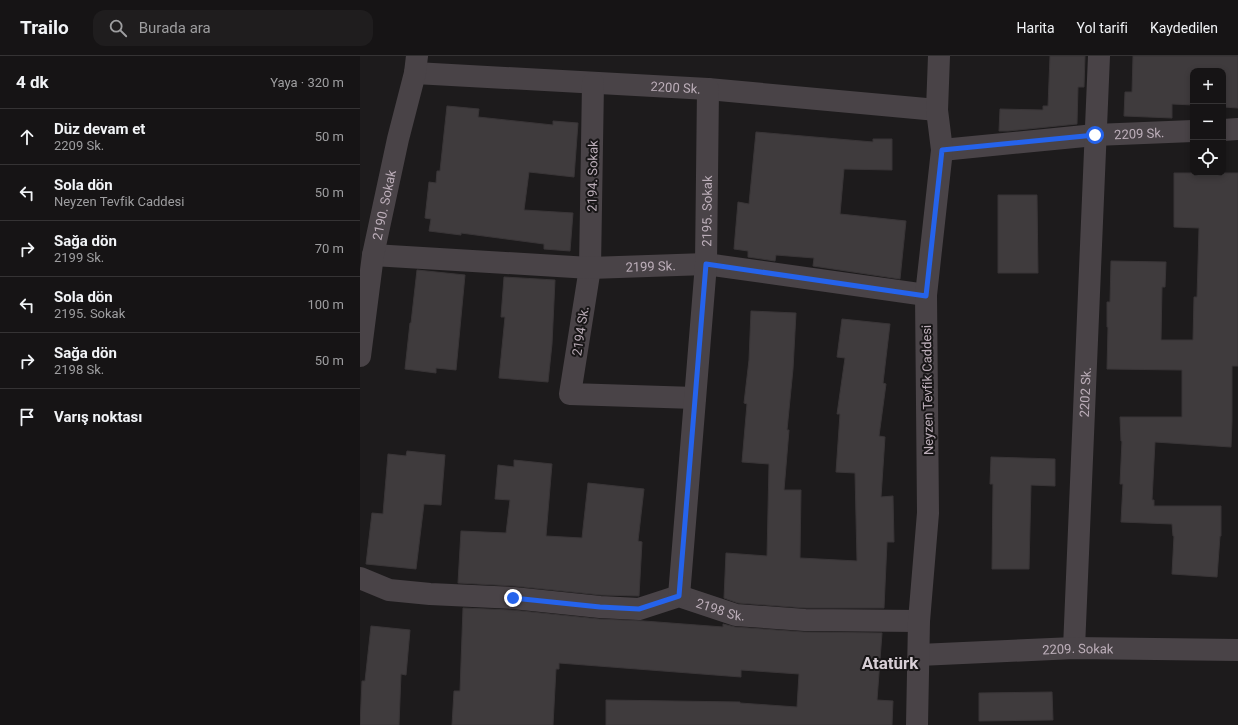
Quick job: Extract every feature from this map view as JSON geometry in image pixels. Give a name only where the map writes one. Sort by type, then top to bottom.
[{"type":"street","name":"Neyzen Tevfik Caddesi","points":[[916,725],[920,621],[928,513],[926,296],[942,150],[937,110],[939,56]]},
{"type":"street","name":"2202 Sk.","points":[[1074,648],[1099,56]]},
{"type":"street","name":"2200 Sk.","points":[[416,64],[593,83],[708,89],[937,110]]},
{"type":"street","name":"2190. Sokak","points":[[360,356],[373,255],[416,64]]},
{"type":"street","name":"2194. Sokak","points":[[590,268],[593,83]]},
{"type":"street","name":"2195. Sokak","points":[[679,596],[706,264],[708,89]]},
{"type":"street","points":[[1226,130],[1238,129]]},
{"type":"street","name":"2209 Sk.","points":[[942,150],[1095,135],[1190,131]]},
{"type":"street","name":"2199 Sk.","points":[[373,255],[590,268],[706,264],[926,296]]},
{"type":"street","name":"2194 Sk.","points":[[590,268],[570,394],[695,398]]},
{"type":"street","name":"2198 Sk.","points":[[360,578],[389,590],[430,594],[513,598],[600,607],[639,609],[679,596],[736,615],[805,620],[920,621]]},
{"type":"street","name":"2209. Sokak","points":[[919,655],[1074,648],[1238,650]]},
{"type":"building","points":[[1050,56],[1085,56],[1084,87],[1078,87],[1077,124],[999,131],[1000,109],[1043,110],[1043,106],[1048,106]]},
{"type":"building","points":[[1133,56],[1238,56],[1238,108],[1226,107],[1226,68],[1190,68],[1190,105],[1172,104],[1172,118],[1124,116],[1125,92],[1132,92]]},
{"type":"building","points":[[447,106],[479,109],[478,117],[553,125],[553,121],[578,123],[574,177],[529,172],[524,210],[573,213],[570,251],[544,249],[544,244],[461,233],[461,235],[429,231],[431,219],[425,218],[429,182],[436,183],[437,171],[440,171]]},
{"type":"building","points":[[756,132],[873,142],[873,139],[892,139],[892,170],[844,169],[840,214],[906,221],[900,279],[813,266],[814,258],[776,255],[775,261],[748,257],[748,251],[734,249],[738,202],[749,204]]},
{"type":"building","points":[[1174,173],[1190,173],[1190,176],[1226,176],[1226,173],[1238,173],[1238,366],[1232,366],[1231,447],[1155,442],[1152,500],[1154,500],[1154,506],[1221,506],[1221,536],[1217,577],[1172,574],[1174,536],[1172,524],[1121,522],[1123,484],[1120,484],[1122,441],[1120,417],[1182,417],[1182,370],[1107,369],[1107,302],[1110,302],[1111,261],[1166,262],[1165,287],[1162,287],[1161,340],[1193,340],[1194,297],[1197,297],[1199,228],[1174,227]]},
{"type":"building","points":[[998,195],[1037,195],[1038,273],[998,273]]},
{"type":"building","points":[[417,270],[465,275],[456,370],[436,368],[436,373],[405,369]]},
{"type":"building","points":[[504,277],[555,280],[552,344],[548,382],[499,378],[505,317],[501,317]]},
{"type":"building","points":[[751,311],[796,313],[784,490],[801,490],[800,558],[857,561],[855,473],[836,472],[840,414],[837,414],[845,358],[837,357],[842,319],[890,324],[883,383],[886,384],[879,436],[885,437],[881,497],[893,496],[894,542],[887,542],[884,608],[806,608],[738,603],[724,598],[726,553],[767,556],[769,464],[742,462],[747,404],[744,403],[749,360]]},
{"type":"building","points":[[407,451],[445,455],[441,505],[424,504],[416,569],[366,564],[372,513],[383,514],[388,454],[406,456]]},
{"type":"building","points":[[991,457],[1055,459],[1055,486],[1031,485],[1029,569],[992,569],[993,484],[990,484]]},
{"type":"building","points":[[514,460],[552,464],[546,536],[582,538],[588,483],[644,489],[638,541],[642,542],[639,596],[601,595],[514,586],[458,583],[461,531],[506,533],[510,500],[495,499],[498,465],[514,467]]},
{"type":"building","points":[[463,608],[512,610],[599,619],[723,627],[723,624],[735,627],[804,632],[882,633],[877,700],[893,701],[892,725],[606,725],[606,700],[740,702],[797,707],[799,674],[741,670],[741,677],[559,663],[559,669],[556,669],[553,725],[452,725],[454,691],[460,691]]},
{"type":"building","points":[[371,626],[410,630],[406,675],[401,674],[399,725],[360,725],[362,681],[365,681]]},
{"type":"building","points":[[1052,692],[1053,720],[979,721],[979,693]]},
{"type":"district","name":"Atatürk","points":[[890,663]]},
{"type":"route","points":[[513,598],[600,607],[639,609],[679,596],[706,264],[926,296],[942,150],[1095,135]]}]
